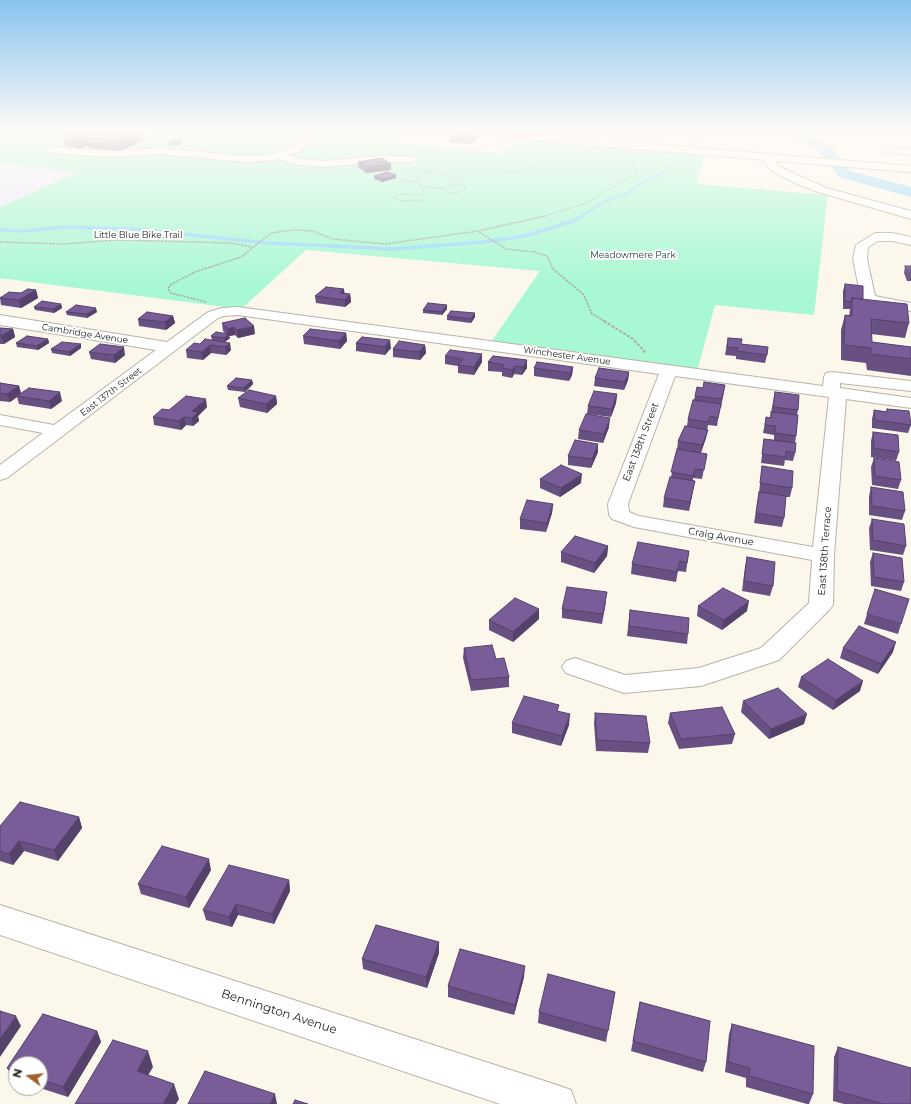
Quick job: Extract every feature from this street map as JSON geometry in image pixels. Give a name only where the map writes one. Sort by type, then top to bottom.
[{"type":"street","points":[[806,184],[822,190],[911,215]]},
{"type":"street","points":[[911,241],[892,237],[874,237],[862,245],[860,259],[868,298],[874,301],[911,307]]},
{"type":"street","name":"Winchester Avenue","points":[[222,312],[238,311],[911,403]]},
{"type":"street","name":"East 137th Street","points":[[0,474],[213,315],[222,312]]},
{"type":"street","name":"Cambridge Avenue","points":[[0,320],[170,347]]},
{"type":"street","points":[[611,362],[617,352],[624,351],[647,354],[667,357],[673,360],[672,370]]},
{"type":"street","name":"East 138th Street","points":[[619,515],[618,504],[672,370]]},
{"type":"street","name":"East 138th Terrace","points":[[575,667],[624,684],[701,678],[770,654],[821,605],[834,393],[832,377],[911,386]]},
{"type":"street","points":[[0,420],[59,431]]},
{"type":"street","name":"Craig Avenue","points":[[619,515],[634,521],[823,555]]},
{"type":"street","name":"Bennington Avenue","points":[[0,920],[557,1104]]},
{"type":"path","points":[[417,184],[424,187],[440,188],[456,185],[464,186],[466,189],[458,193],[450,193],[443,191],[440,188]]},
{"type":"path","points":[[222,312],[218,305],[171,293],[168,289],[170,285],[195,272],[241,257],[271,233],[294,230],[312,231],[334,239],[385,244],[478,231],[534,219],[586,203],[619,184]]},
{"type":"path","points":[[424,187],[424,192],[419,195],[400,194],[393,198],[402,201],[419,200],[426,204]]},
{"type":"path","points":[[419,195],[419,200]]},
{"type":"path","points":[[478,231],[506,249],[535,252],[547,256],[553,269],[584,295],[592,314],[633,339],[647,354]]},
{"type":"path","name":"Little Blue Bike Trail","points":[[0,242],[63,244],[116,240],[201,242],[231,243],[252,248]]},
{"type":"shaded area","points":[[0,184],[53,184],[0,207]]},
{"type":"green space","name":"Meadowmere Park","points":[[52,184],[696,184],[828,195],[814,315],[715,305],[697,372],[491,342],[540,271],[306,250],[241,309],[0,278],[0,207]]},
{"type":"building","points":[[905,266],[911,266],[911,274],[909,274]]},
{"type":"building","points":[[845,284],[863,286],[863,299],[852,298],[851,302],[845,301]]},
{"type":"building","points":[[326,287],[344,289],[340,293],[350,294],[345,300],[315,296]]},
{"type":"building","points":[[28,289],[36,290],[19,300],[0,298],[9,292],[21,293]]},
{"type":"building","points":[[852,298],[907,304],[909,323],[871,319],[872,342],[911,347],[911,359],[871,354],[871,348],[844,345],[845,315],[852,316]]},
{"type":"building","points":[[42,301],[61,304],[53,309],[34,307]]},
{"type":"building","points":[[428,303],[447,305],[442,312],[423,310]]},
{"type":"building","points":[[76,305],[96,308],[87,314],[66,312]]},
{"type":"building","points":[[451,311],[475,313],[471,319],[447,316]]},
{"type":"building","points":[[147,312],[173,316],[165,322],[138,319]]},
{"type":"building","points":[[245,318],[254,326],[237,330],[234,327],[228,329],[222,323]]},
{"type":"building","points":[[0,328],[13,329],[0,336]]},
{"type":"building","points":[[310,329],[346,333],[339,341],[303,336]]},
{"type":"building","points":[[216,332],[229,334],[224,338],[211,336]]},
{"type":"building","points":[[27,336],[48,339],[37,346],[16,343]]},
{"type":"building","points":[[362,337],[390,340],[385,347],[356,343]]},
{"type":"building","points":[[728,338],[742,339],[741,344],[768,347],[767,355],[737,351],[738,348],[727,347]]},
{"type":"building","points":[[205,339],[230,343],[225,347],[210,345],[202,352],[186,350],[194,343],[200,344]]},
{"type":"building","points":[[399,341],[425,345],[419,352],[393,349]]},
{"type":"building","points":[[62,342],[81,344],[69,352],[51,349]]},
{"type":"building","points":[[100,344],[124,347],[114,355],[89,352]]},
{"type":"building","points":[[450,350],[482,354],[474,367],[458,365],[463,359],[445,356]]},
{"type":"building","points":[[493,356],[527,360],[523,367],[515,366],[512,370],[502,368],[504,365],[488,362]]},
{"type":"building","points":[[537,362],[573,367],[570,373],[534,368]]},
{"type":"building","points":[[599,368],[629,372],[625,382],[595,378]]},
{"type":"building","points":[[236,378],[252,380],[244,388],[227,386]]},
{"type":"building","points":[[704,382],[725,385],[722,399],[695,396],[697,387],[703,388]]},
{"type":"building","points":[[0,383],[19,386],[7,394],[0,393]]},
{"type":"building","points":[[29,388],[60,392],[49,401],[17,396]]},
{"type":"building","points":[[249,390],[276,396],[266,404],[238,398]]},
{"type":"building","points":[[594,391],[617,394],[612,409],[588,406]]},
{"type":"building","points":[[775,392],[799,395],[798,410],[773,407]]},
{"type":"building","points":[[186,396],[206,399],[192,411],[198,412],[192,418],[184,417],[179,421],[153,417],[162,409],[169,410]]},
{"type":"building","points":[[693,400],[721,404],[718,418],[710,416],[708,422],[688,419]]},
{"type":"building","points":[[887,409],[909,411],[911,425],[875,420],[874,410],[887,412]]},
{"type":"building","points":[[771,412],[798,415],[796,436],[775,433],[776,426],[765,425],[766,417],[771,418]]},
{"type":"building","points":[[586,414],[610,418],[604,434],[579,430]]},
{"type":"building","points":[[685,426],[708,430],[702,445],[678,441]]},
{"type":"building","points":[[873,432],[898,435],[899,452],[874,448]]},
{"type":"building","points":[[764,439],[796,443],[795,453],[786,451],[786,457],[762,454]]},
{"type":"building","points":[[575,440],[598,444],[592,459],[568,456]]},
{"type":"building","points":[[677,449],[707,454],[704,470],[695,469],[693,476],[671,472]]},
{"type":"building","points":[[874,458],[899,462],[901,480],[875,476]]},
{"type":"building","points":[[561,465],[582,474],[561,488],[540,479]]},
{"type":"building","points":[[762,466],[793,471],[792,488],[760,483]]},
{"type":"building","points":[[670,477],[695,481],[690,502],[664,498]]},
{"type":"building","points":[[871,487],[903,492],[905,511],[872,506]]},
{"type":"building","points":[[759,492],[786,496],[784,518],[756,513]]},
{"type":"building","points":[[527,500],[553,504],[547,523],[520,519]]},
{"type":"building","points":[[872,519],[904,524],[906,546],[873,540]]},
{"type":"building","points":[[575,536],[608,546],[595,563],[561,552]]},
{"type":"building","points":[[638,542],[689,551],[687,563],[680,561],[677,572],[632,564]]},
{"type":"building","points":[[873,553],[902,558],[904,582],[874,577]]},
{"type":"building","points":[[747,557],[775,562],[773,586],[744,581]]},
{"type":"building","points":[[567,587],[607,592],[603,614],[562,609]]},
{"type":"building","points":[[723,588],[749,601],[724,620],[698,606]]},
{"type":"building","points":[[875,589],[909,599],[901,624],[867,614]]},
{"type":"building","points":[[515,598],[539,609],[513,632],[489,620]]},
{"type":"building","points":[[630,610],[689,618],[688,634],[629,626]]},
{"type":"building","points":[[859,626],[896,642],[881,664],[843,648]]},
{"type":"building","points":[[492,645],[496,659],[504,658],[509,677],[471,680],[464,648]]},
{"type":"building","points":[[828,659],[863,681],[836,700],[801,677]]},
{"type":"building","points":[[778,688],[807,714],[771,729],[743,701]]},
{"type":"building","points":[[524,696],[559,705],[557,711],[570,714],[562,736],[512,723]]},
{"type":"building","points":[[722,707],[735,734],[681,739],[670,713]]},
{"type":"building","points":[[595,713],[646,716],[650,743],[597,740]]},
{"type":"building","points":[[20,802],[79,817],[54,850],[19,841],[9,854],[0,851],[0,826]]},
{"type":"building","points":[[162,846],[209,859],[186,897],[138,884]]},
{"type":"building","points":[[229,865],[289,880],[272,914],[236,904],[229,917],[203,910]]},
{"type":"building","points":[[376,925],[439,942],[426,977],[362,959]]},
{"type":"building","points":[[460,949],[525,966],[515,1005],[448,986]]},
{"type":"building","points":[[548,974],[615,992],[608,1031],[539,1012]]},
{"type":"building","points":[[640,1002],[710,1021],[706,1062],[633,1041]]},
{"type":"building","points":[[0,1011],[16,1016],[0,1039]]},
{"type":"building","points":[[43,1014],[97,1031],[63,1087],[48,1082],[48,1056],[15,1056]]},
{"type":"building","points":[[732,1024],[814,1046],[813,1094],[749,1076],[750,1068],[728,1062]]},
{"type":"building","points":[[113,1040],[148,1051],[137,1071],[174,1084],[163,1104],[75,1104]]},
{"type":"building","points":[[838,1047],[911,1068],[911,1104],[883,1104],[837,1091]]},
{"type":"building","points":[[205,1071],[275,1094],[270,1104],[188,1104]]},
{"type":"building","points":[[295,1100],[308,1104],[293,1104]]},
{"type":"waterway","points":[[580,217],[604,202],[624,195],[641,184]]},
{"type":"waterway","points":[[880,184],[911,192]]},
{"type":"waterway","points":[[0,230],[22,231],[65,227],[132,229],[268,243],[394,249],[483,242],[525,236],[573,221],[582,216]]}]
